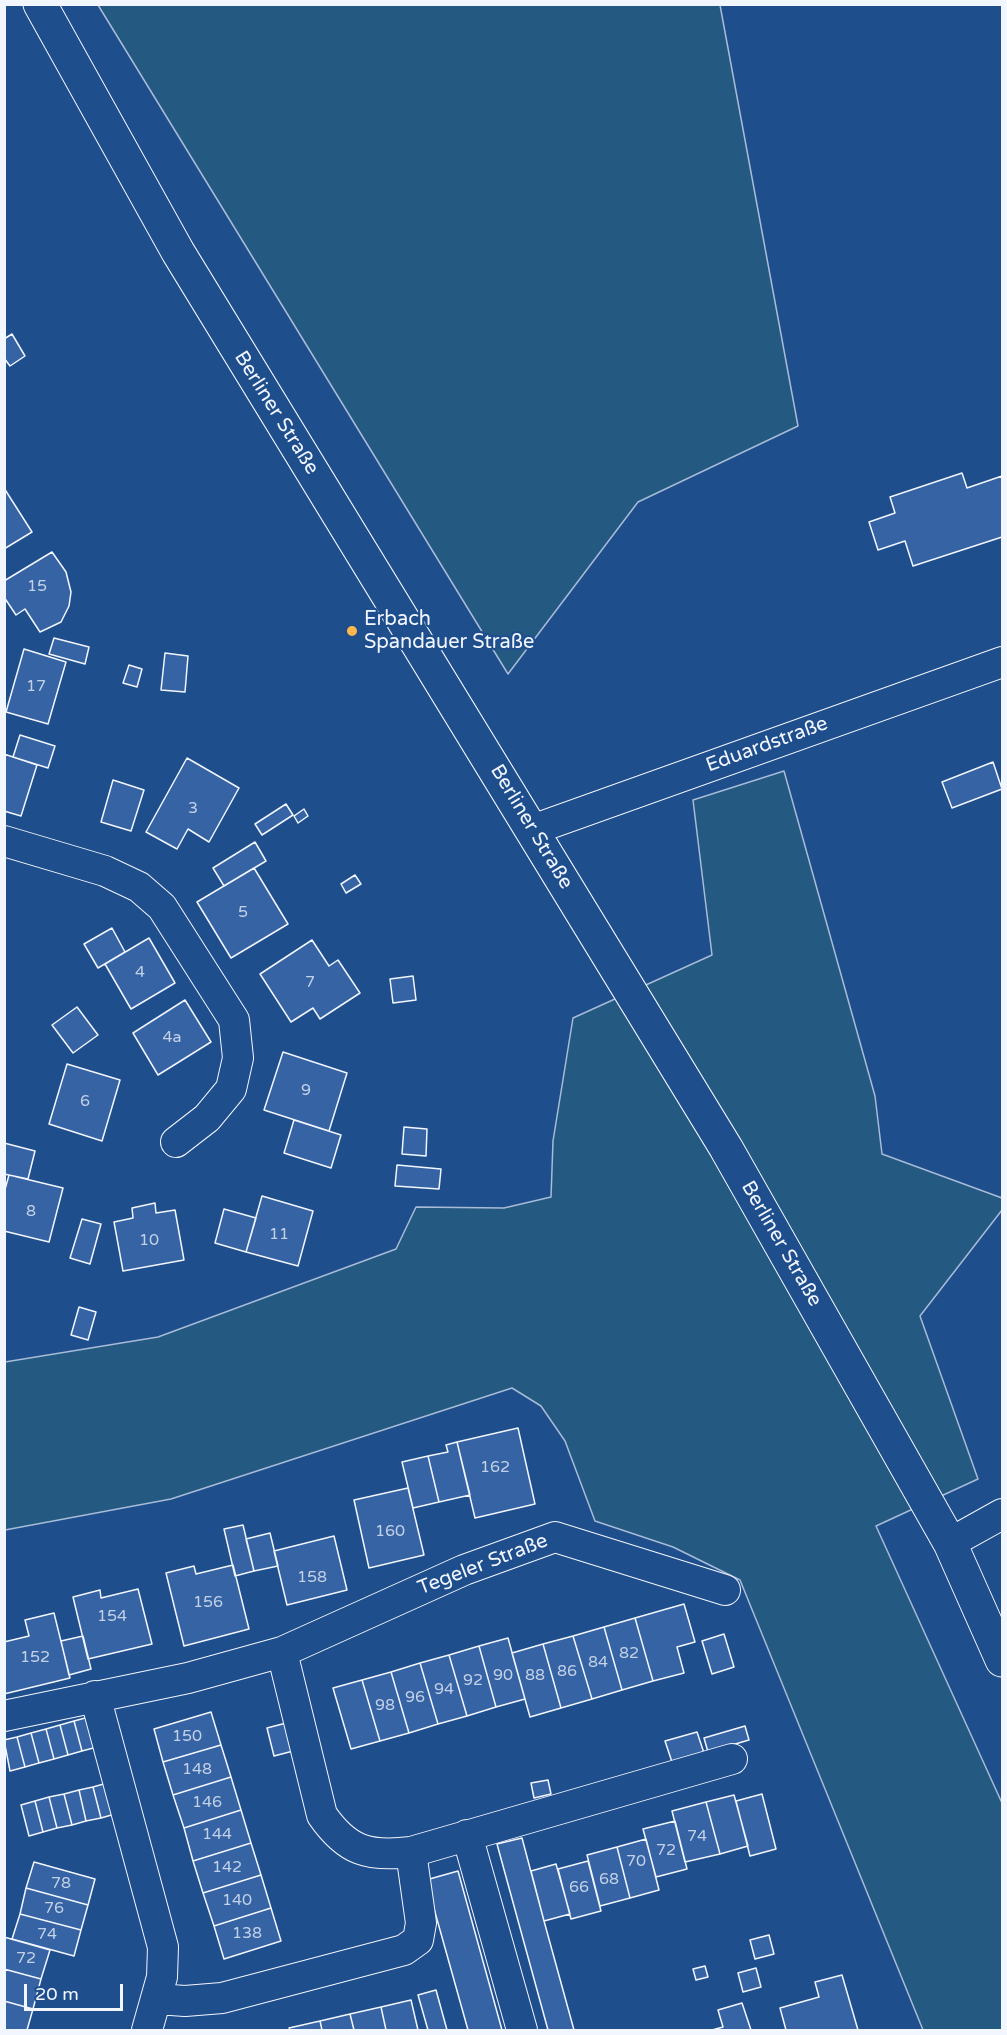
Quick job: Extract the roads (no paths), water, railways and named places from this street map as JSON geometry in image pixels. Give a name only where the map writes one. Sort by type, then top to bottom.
[{"type":"street","name":"Berliner Straße","points":[[40,4],[178,252],[726,1148],[950,1543],[1002,1660]]},
{"type":"street","name":"Eduardstraße","points":[[532,830],[1002,662]]},
{"type":"street","points":[[4,841],[105,871],[139,887],[162,907],[234,1020],[238,1058],[231,1089],[207,1118],[176,1142]]},
{"type":"street","points":[[950,1543],[1002,1514]]},
{"type":"street","name":"Tegeler Straße","points":[[4,1716],[188,1678],[282,1652],[464,1570],[555,1537],[725,1590]]},
{"type":"street","points":[[282,1652],[322,1815],[336,1836],[355,1848],[380,1856],[411,1852],[732,1759]]},
{"type":"street","points":[[95,1696],[163,1947],[162,1977],[158,1999],[147,2031]]},
{"type":"street","points":[[467,1834],[522,2031]]},
{"type":"street","points":[[158,1999],[184,2001],[222,1998],[404,1950],[418,1940],[421,1923],[411,1852]]},
{"type":"place","name":"Erbach Spandauer Straße","points":[[352,631]]}]
